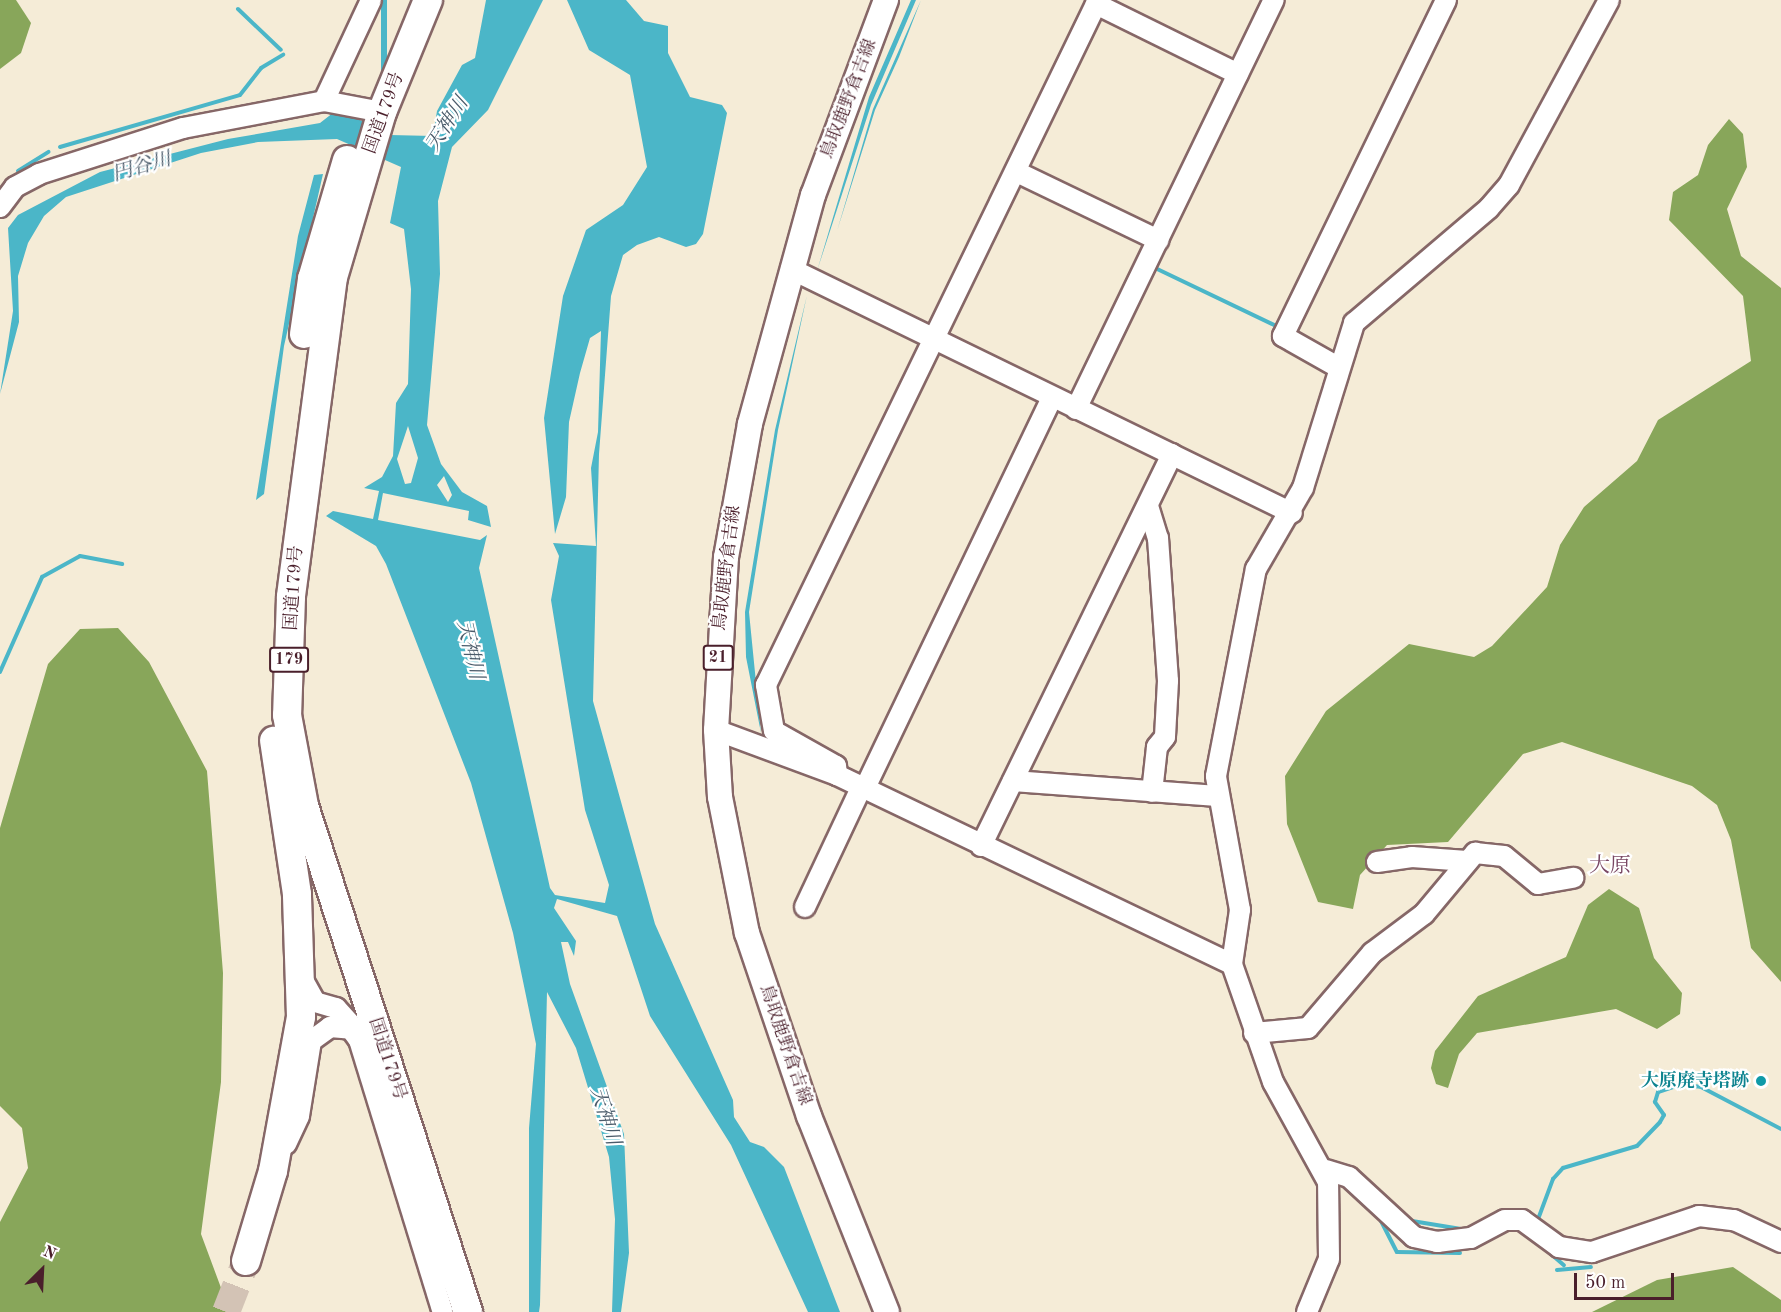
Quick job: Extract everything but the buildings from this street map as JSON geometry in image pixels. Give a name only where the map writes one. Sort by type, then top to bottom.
[{"type":"highway","name":"国道179号","points":[[246,1261],[273,1171],[297,1040],[302,978],[291,846],[270,701],[290,433],[312,279],[374,108],[408,0]]},
{"type":"highway","name":"国道179号","points":[[428,0],[374,108],[333,277],[314,392],[291,597],[287,715],[304,806],[468,1312]]},
{"type":"main road","name":"鳥取鹿野倉吉線","points":[[886,0],[791,269],[750,424],[726,557],[716,730],[720,797],[747,933],[809,1116],[886,1312]]},
{"type":"street","points":[[324,101],[371,0]]},
{"type":"street","points":[[1076,409],[1274,0]]},
{"type":"street","points":[[1336,366],[1282,336],[1446,0]]},
{"type":"street","points":[[1307,1312],[1329,1259],[1326,1170],[1274,1082],[1254,1033],[1232,964],[1240,910],[1217,796],[1218,757],[1256,569],[1292,513],[1336,366],[1354,322],[1489,208],[1509,185],[1609,0]]},
{"type":"street","points":[[837,775],[836,766],[774,731],[764,694],[1097,2],[1238,74]]},
{"type":"street","points":[[0,207],[15,187],[39,174],[108,150],[240,115],[324,101],[374,108]]},
{"type":"street","points":[[1017,172],[1158,240]]},
{"type":"street","points":[[791,269],[933,341],[1292,513]]},
{"type":"street","points":[[805,907],[1052,398]]},
{"type":"street","points":[[981,846],[1172,454]]},
{"type":"street","points":[[1148,506],[1165,593],[1168,681],[1165,737],[1157,747],[1152,792]]},
{"type":"street","points":[[716,730],[837,775],[981,846],[1232,964]]},
{"type":"street","points":[[1013,781],[1217,796]]},
{"type":"street","points":[[1254,1033],[1308,1028],[1372,952],[1424,914],[1467,861],[1489,851],[1517,863],[1538,884],[1573,878]]},
{"type":"street","points":[[1377,862],[1407,857],[1467,861]]},
{"type":"street","points":[[302,978],[315,1002],[349,1018],[362,1045],[442,1312]]},
{"type":"street","points":[[273,1171],[299,1116],[311,1041],[318,1032],[343,1027],[362,1045]]},
{"type":"street","points":[[1326,1170],[1349,1177],[1414,1237],[1464,1248],[1505,1220],[1522,1220],[1559,1247],[1592,1252],[1699,1216],[1734,1220],[1781,1242]]},
{"type":"green space","points":[[0,0],[16,0],[31,23],[21,53],[0,69]]},
{"type":"green space","points":[[1729,119],[1743,134],[1747,167],[1727,209],[1741,256],[1781,288],[1781,982],[1751,948],[1731,840],[1717,805],[1692,786],[1562,742],[1523,754],[1448,842],[1387,845],[1360,875],[1353,909],[1318,902],[1287,824],[1285,776],[1326,711],[1409,644],[1474,657],[1492,646],[1547,587],[1560,545],[1584,507],[1637,461],[1658,420],[1751,361],[1743,296],[1669,220],[1673,192],[1698,175],[1708,145]]},
{"type":"green space","points":[[118,628],[149,662],[207,771],[223,973],[221,1082],[201,1234],[230,1312],[0,1312],[0,1222],[28,1168],[22,1128],[0,1106],[0,828],[48,664],[80,629]]},
{"type":"green space","points":[[1609,889],[1639,908],[1654,958],[1682,993],[1680,1014],[1657,1029],[1616,1009],[1477,1033],[1459,1054],[1448,1088],[1436,1084],[1431,1068],[1435,1051],[1478,996],[1566,957],[1588,905]]},
{"type":"green space","points":[[1733,1267],[1781,1300],[1781,1312],[1592,1312],[1657,1280]]},
{"type":"water","points":[[381,0],[387,0],[387,86],[381,86]]},
{"type":"water","points":[[486,0],[543,0],[488,110],[452,147],[438,201],[440,274],[427,425],[441,464],[462,492],[487,506],[491,527],[468,520],[469,511],[383,493],[378,520],[480,540],[487,535],[479,568],[550,888],[555,895],[605,903],[609,885],[585,810],[551,600],[559,556],[553,543],[596,546],[591,468],[598,432],[601,331],[590,338],[580,373],[569,422],[566,497],[555,534],[544,418],[563,296],[586,230],[623,205],[647,167],[630,75],[589,50],[567,0],[626,0],[644,21],[668,26],[668,53],[690,97],[722,105],[727,113],[703,234],[696,244],[686,247],[659,237],[637,245],[623,255],[611,296],[599,454],[593,701],[655,924],[733,1100],[734,1117],[750,1142],[764,1147],[784,1167],[840,1312],[808,1312],[731,1145],[650,1016],[617,916],[557,899],[554,908],[576,941],[574,956],[568,942],[561,942],[570,984],[624,1134],[629,1253],[621,1312],[612,1312],[615,1219],[609,1157],[576,1048],[547,992],[540,1305],[539,1312],[529,1312],[529,1128],[536,1044],[513,933],[471,783],[386,564],[376,546],[326,516],[333,511],[373,519],[379,491],[364,488],[382,477],[393,456],[396,403],[408,384],[411,289],[404,229],[390,223],[401,167],[337,139],[258,142],[201,153],[66,197],[44,216],[28,243],[18,276],[19,322],[0,394],[13,311],[8,228],[18,215],[100,172],[228,139],[320,123],[338,109],[390,135],[433,136],[437,111],[462,65],[475,58]],"holes":[[[408,426],[418,458],[411,483],[405,484],[397,459]],[[444,476],[452,495],[448,502],[437,485]]]},
{"type":"water","points":[[911,0],[916,0],[871,105],[817,271],[869,97]]},
{"type":"water","points":[[921,0],[875,110],[837,231],[873,109]]},
{"type":"water","points":[[323,174],[284,346],[264,494],[256,500],[298,236],[314,175]]},
{"type":"water","points":[[807,295],[778,430],[749,612],[761,733],[746,657],[745,612],[775,430]]},
{"type":"waterway","points":[[238,9],[281,50]]},
{"type":"waterway","points":[[60,147],[240,95],[261,68],[283,55]]},
{"type":"waterway","points":[[18,171],[48,152]]},
{"type":"waterway","points":[[1153,267],[1278,327]]},
{"type":"waterway","points":[[0,672],[42,577],[80,556],[122,564]]},
{"type":"waterway","points":[[1537,1222],[1553,1179],[1563,1168],[1637,1146],[1660,1122],[1664,1115],[1655,1102],[1658,1092],[1680,1085],[1701,1087],[1781,1129]]},
{"type":"waterway","points":[[1379,1217],[1397,1252],[1460,1253]]},
{"type":"waterway","points":[[1406,1220],[1467,1230]]},
{"type":"waterway","points":[[1536,1241],[1564,1265]]},
{"type":"waterway","points":[[1557,1270],[1591,1267]]},
{"type":"tunnel","points":[[226,1312],[246,1261]]},
{"type":"place","name":"大原廃寺塔跡","points":[[1761,1081]]},
{"type":"district","name":"大原","points":[[1610,867]]},
{"type":"water label","name":"天神川","points":[[448,125]]},
{"type":"water label","name":"円谷川","points":[[142,168]]},
{"type":"water label","name":"天神川","points":[[469,650]]},
{"type":"water label","name":"天神川","points":[[604,1116]]}]
